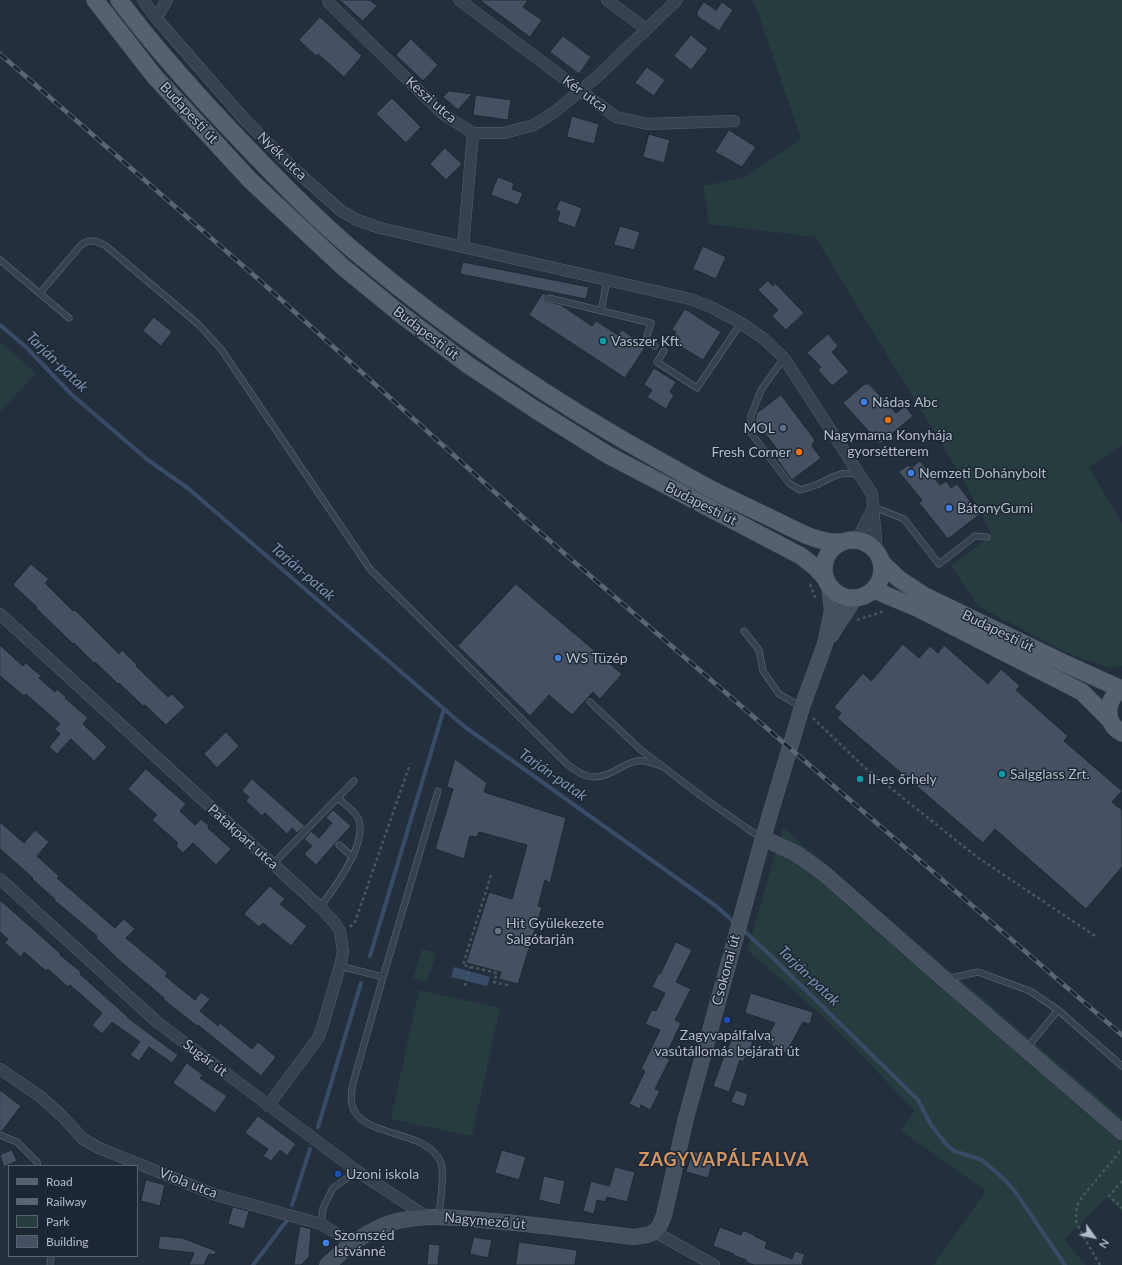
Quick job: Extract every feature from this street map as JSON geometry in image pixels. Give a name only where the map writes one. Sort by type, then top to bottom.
[{"type":"main road","name":"Budapesti út","points":[[95,0],[155,77],[250,180],[343,267],[398,312],[468,365],[536,410],[608,455],[801,556],[815,567],[828,582]]},
{"type":"main road","name":"Budapesti út","points":[[119,0],[201,99],[282,184],[357,254],[475,345],[583,417],[713,490],[806,536],[833,543],[848,541]]},
{"type":"main road","points":[[828,582],[834,591],[840,595],[855,598],[865,596],[874,590],[880,580],[882,568],[879,557],[867,543],[848,541],[832,550],[826,561],[825,573],[838,614]]},
{"type":"main road","name":"Budapesti út","points":[[879,557],[899,578],[925,596],[1066,664],[1122,688]]},
{"type":"main road","name":"Budapesti út","points":[[874,590],[917,608],[1082,692],[1110,719],[1113,726],[1122,733]]},
{"type":"main road","name":"Csokonai út","points":[[655,1232],[660,1226],[664,1215],[686,1118],[763,838],[802,707],[825,644],[838,614],[855,598]]},
{"type":"main road","points":[[1110,719],[1108,707],[1113,696],[1122,688]]},
{"type":"main road","points":[[763,838],[797,854],[825,874],[944,979],[1122,1132]]},
{"type":"main road","name":"Nagymező út","points":[[327,1265],[352,1243],[390,1224],[412,1218],[433,1217],[527,1224],[633,1237],[655,1232]]},
{"type":"street","name":"Nyék utca","points":[[143,0],[156,18],[245,120],[291,166],[340,210],[357,220],[380,228],[463,247]]},
{"type":"street","points":[[156,18],[167,0]]},
{"type":"street","name":"Keszi utca","points":[[328,0],[329,3],[443,114],[473,133]]},
{"type":"street","name":"Kér utca","points":[[459,0],[616,117],[648,124],[734,121]]},
{"type":"street","points":[[607,0],[646,29]]},
{"type":"street","points":[[677,0],[581,92],[556,111],[534,125],[504,133],[473,133],[463,247],[690,299],[711,307],[741,323],[764,338],[784,358],[872,494],[879,557]]},
{"type":"street","points":[[848,541],[860,534],[874,507]]},
{"type":"street","name":"Patakpart utca","points":[[0,614],[320,907],[334,922],[341,937],[343,952],[322,1028],[318,1038],[268,1106]]},
{"type":"street","name":"Sugár út","points":[[0,879],[157,1022],[357,1171],[433,1217]]},
{"type":"street","name":"Viola utca","points":[[0,1069],[41,1097],[62,1116],[82,1139],[99,1148],[216,1195],[321,1224],[352,1243]]},
{"type":"street","points":[[655,1232],[714,1265]]},
{"type":"lane","points":[[40,293],[86,241],[97,241],[106,246],[210,335],[240,376],[370,569],[568,765],[583,775],[596,778],[604,776],[630,762],[638,760],[648,761],[661,766]]},
{"type":"lane","points":[[0,260],[69,318]]},
{"type":"lane","points":[[601,311],[607,280]]},
{"type":"lane","points":[[549,298],[651,323],[646,339],[655,346]]},
{"type":"lane","points":[[664,351],[657,362],[697,388],[741,323]]},
{"type":"lane","points":[[784,358],[761,390],[751,416],[752,433],[789,483],[800,490],[815,486],[838,474],[851,472],[859,476]]},
{"type":"lane","points":[[874,507],[904,520],[939,564],[975,536],[987,537]]},
{"type":"lane","points":[[744,631],[759,650],[763,671],[779,694],[802,707]]},
{"type":"lane","points":[[590,702],[641,750],[661,766],[742,825],[763,838]]},
{"type":"lane","points":[[273,864],[354,781]]},
{"type":"lane","points":[[433,1217],[443,1172],[436,1155],[432,1150],[420,1142],[366,1123],[360,1118],[352,1106],[352,1087],[383,976],[438,792]]},
{"type":"lane","points":[[320,907],[332,891],[353,857],[359,836],[358,818],[338,798]]},
{"type":"lane","points":[[339,846],[353,857]]},
{"type":"lane","points":[[340,966],[383,976]]},
{"type":"lane","points":[[944,979],[978,972],[1030,991],[1058,1010],[1122,1066]]},
{"type":"lane","points":[[1026,1048],[1058,1010]]},
{"type":"lane","points":[[0,1135],[17,1142],[38,1165]]},
{"type":"lane","points":[[321,1224],[322,1208],[333,1188],[357,1171]]},
{"type":"path","points":[[809,580],[814,597],[819,605],[838,614],[854,620],[890,611]]},
{"type":"path","points":[[802,707],[863,766],[977,857],[1095,936]]},
{"type":"path","points":[[341,937],[354,922],[410,764]]},
{"type":"path","points":[[490,875],[463,965],[497,973],[494,982],[507,985],[508,981]]},
{"type":"path","points":[[464,986],[470,967]]},
{"type":"path","points":[[1100,1265],[1076,1221],[1077,1206],[1082,1197],[1122,1149]]},
{"type":"path","points":[[1122,1181],[1109,1196],[1122,1208]]},
{"type":"green space","points":[[750,0],[1122,0],[1122,445],[1089,467],[1122,523],[1122,666],[1110,668],[1065,652],[978,606],[951,566],[992,535],[960,474],[815,237],[709,224],[703,186],[743,178],[801,139],[755,4]]},
{"type":"green space","points":[[0,342],[36,373],[0,412]]},
{"type":"green space","points":[[783,828],[1122,1118],[1122,1211],[1107,1197],[1064,1240],[1086,1265],[933,1265],[986,1191],[900,1130],[915,1111],[822,1015],[747,950]]},
{"type":"green space","points":[[422,949],[436,953],[427,982],[413,978]]},
{"type":"green space","points":[[419,990],[500,1008],[472,1136],[391,1119]]},
{"type":"water","points":[[454,967],[490,977],[487,986],[451,977]]},
{"type":"building","points":[[340,0],[370,0],[377,6],[363,21]]},
{"type":"building","points":[[480,0],[528,0],[523,7],[542,20],[530,37]]},
{"type":"building","points":[[704,2],[716,10],[722,2],[733,10],[719,31],[697,16],[697,12]]},
{"type":"building","points":[[320,17],[362,56],[344,77],[318,54],[316,56],[299,40]]},
{"type":"building","points":[[691,35],[708,49],[691,70],[674,56]]},
{"type":"building","points":[[563,36],[591,57],[579,74],[550,52]]},
{"type":"building","points":[[411,39],[438,65],[423,81],[396,55]]},
{"type":"building","points":[[647,67],[665,80],[654,96],[635,83]]},
{"type":"building","points":[[449,91],[472,94],[458,110],[443,97]]},
{"type":"building","points":[[476,95],[511,100],[508,120],[473,115]]},
{"type":"building","points":[[392,98],[421,127],[406,143],[376,114]]},
{"type":"building","points":[[572,116],[599,124],[594,144],[567,137]]},
{"type":"building","points":[[729,130],[756,147],[742,167],[715,152]]},
{"type":"building","points":[[649,134],[670,140],[664,163],[643,157]]},
{"type":"building","points":[[445,148],[462,164],[446,180],[430,164]]},
{"type":"building","points":[[498,177],[514,183],[512,189],[523,193],[518,205],[491,195]]},
{"type":"building","points":[[560,200],[582,208],[575,228],[557,221],[560,212],[556,210]]},
{"type":"building","points":[[620,226],[640,232],[634,250],[614,245]]},
{"type":"building","points":[[703,246],[726,257],[716,279],[693,269]]},
{"type":"building","points":[[463,262],[589,287],[586,299],[460,274]]},
{"type":"building","points":[[768,281],[773,286],[775,283],[804,313],[786,330],[772,316],[778,310],[758,290]]},
{"type":"building","name":"Vasszer Kft.","points":[[543,293],[546,295],[546,301],[561,305],[592,326],[596,321],[618,335],[622,330],[644,345],[644,349],[625,378],[529,315]]},
{"type":"building","points":[[685,309],[721,332],[703,360],[671,341],[676,332],[672,330]]},
{"type":"building","points":[[154,317],[172,332],[161,346],[143,331]]},
{"type":"building","points":[[828,334],[838,346],[832,352],[849,372],[832,386],[818,370],[821,367],[807,353]]},
{"type":"building","points":[[654,368],[676,382],[670,392],[674,395],[666,409],[647,397],[652,390],[644,385]]},
{"type":"building","points":[[865,384],[869,384],[896,413],[905,406],[913,416],[880,444],[843,403]]},
{"type":"building","name":"MOL","points":[[781,395],[815,440],[812,446],[821,458],[792,480],[776,458],[781,454],[755,421],[757,413]]},
{"type":"building","name":"BátonyGumi","points":[[920,461],[940,485],[946,481],[951,488],[957,484],[980,514],[948,539],[919,503],[922,500],[899,472],[908,465],[911,468]]},
{"type":"building","points":[[31,564],[49,579],[45,583],[73,611],[75,610],[119,654],[122,650],[168,697],[172,694],[185,707],[166,725],[145,705],[143,706],[119,683],[118,684],[95,662],[94,663],[74,643],[73,644],[13,585]]},
{"type":"building","points":[[516,584],[622,674],[600,699],[593,692],[572,715],[549,695],[530,716],[458,646]]},
{"type":"building","name":"Salgglass Zrt.","points":[[903,644],[919,658],[930,646],[938,653],[944,645],[988,684],[1001,669],[1020,686],[1016,690],[1068,736],[1064,741],[1122,791],[1112,802],[1122,810],[1122,867],[1086,909],[995,829],[983,843],[837,718],[841,713],[834,707],[863,673],[871,681]]},
{"type":"building","points":[[0,645],[23,666],[26,663],[41,676],[39,678],[55,692],[57,689],[88,718],[83,724],[107,747],[94,761],[71,739],[57,754],[49,747],[60,734],[55,729],[60,724],[26,694],[24,696],[0,676]]},
{"type":"building","points":[[226,732],[239,746],[217,768],[204,754]]},
{"type":"building","points":[[455,759],[487,783],[484,792],[566,818],[550,883],[545,880],[538,906],[542,907],[518,984],[499,979],[501,972],[466,963],[489,892],[512,899],[527,845],[479,832],[477,837],[470,836],[464,859],[435,849],[453,789],[447,787]]},
{"type":"building","points":[[146,769],[186,804],[180,811],[195,825],[201,819],[209,826],[208,828],[231,849],[216,865],[193,843],[183,853],[176,846],[178,843],[152,820],[157,815],[128,789]]},
{"type":"building","points":[[252,779],[305,826],[297,833],[292,828],[287,834],[265,813],[262,816],[246,801],[249,797],[242,791]]},
{"type":"building","points":[[333,810],[351,826],[316,865],[304,854],[312,846],[304,839],[311,831],[319,838],[332,823],[326,818]]},
{"type":"building","points":[[0,822],[24,843],[35,830],[49,842],[37,856],[59,876],[57,878],[115,928],[124,919],[135,929],[126,938],[168,973],[165,976],[195,1000],[201,992],[210,999],[200,1011],[218,1026],[220,1023],[252,1049],[258,1042],[276,1057],[261,1076],[163,999],[164,998],[119,960],[96,938],[97,936],[54,900],[55,899],[32,879],[33,878],[0,849]]},
{"type":"building","points":[[270,886],[285,899],[280,904],[307,926],[291,946],[263,923],[259,927],[244,914]]},
{"type":"building","points":[[0,900],[61,954],[60,955],[81,972],[80,974],[128,1018],[178,1055],[172,1063],[149,1047],[139,1061],[130,1055],[140,1042],[112,1022],[102,1034],[92,1025],[102,1013],[70,985],[68,987],[48,969],[46,971],[24,952],[21,957],[5,943],[8,939],[0,932]]},
{"type":"building","points":[[676,942],[692,950],[676,982],[691,989],[675,1020],[681,1023],[665,1057],[670,1059],[655,1089],[660,1091],[650,1110],[641,1105],[640,1109],[629,1104],[645,1071],[641,1069],[660,1030],[645,1024],[652,1010],[656,1011],[665,993],[652,987]]},
{"type":"building","points":[[751,993],[813,1012],[810,1024],[803,1022],[786,1053],[765,1041],[775,1023],[745,1013]]},
{"type":"building","points":[[735,1033],[753,1042],[743,1062],[740,1060],[729,1092],[713,1086],[724,1056]]},
{"type":"building","points":[[187,1063],[203,1075],[200,1078],[227,1096],[215,1113],[173,1083]]},
{"type":"building","points":[[0,1090],[21,1106],[2,1131],[0,1131]]},
{"type":"building","points":[[736,1090],[748,1094],[744,1107],[731,1102]]},
{"type":"building","points":[[258,1116],[296,1144],[287,1156],[280,1150],[271,1161],[263,1156],[268,1149],[245,1133]]},
{"type":"building","points":[[12,1150],[17,1161],[4,1167],[0,1155]]},
{"type":"building","points":[[502,1150],[526,1157],[519,1180],[495,1173]]},
{"type":"building","points":[[693,1151],[714,1158],[708,1178],[686,1172]]},
{"type":"building","points":[[615,1167],[635,1172],[627,1202],[607,1197],[605,1202],[597,1200],[594,1214],[583,1211],[591,1181],[609,1186]]},
{"type":"building","points":[[544,1176],[565,1181],[560,1205],[539,1200]]},
{"type":"building","points":[[146,1180],[165,1185],[160,1206],[141,1201]]},
{"type":"building","points":[[233,1207],[249,1211],[244,1229],[228,1224]]},
{"type":"building","points":[[300,1226],[311,1229],[309,1257],[301,1265],[294,1265]]},
{"type":"building","points":[[720,1227],[741,1235],[743,1230],[767,1242],[765,1248],[792,1259],[795,1251],[805,1254],[802,1263],[805,1265],[754,1265],[746,1262],[746,1260],[733,1255],[734,1254],[713,1246]]},
{"type":"building","points":[[160,1236],[182,1238],[216,1251],[215,1255],[209,1254],[204,1265],[189,1265],[194,1253],[158,1249]]},
{"type":"building","points":[[474,1237],[492,1240],[488,1258],[470,1254]]},
{"type":"building","points":[[519,1242],[577,1250],[575,1265],[516,1265]]},
{"type":"building","points":[[429,1244],[440,1245],[438,1265],[427,1265]]},
{"type":"waterway","name":"Tarján-patak","points":[[0,325],[26,347],[71,394],[148,460],[189,489],[465,727],[716,906],[735,923]]},
{"type":"waterway","points":[[370,956],[444,709]]},
{"type":"waterway","name":"Tarján-patak","points":[[742,929],[918,1100],[931,1125],[946,1144],[954,1151],[982,1160],[1004,1179],[1014,1190],[1065,1265]]},
{"type":"waterway","points":[[318,1127],[361,983]]},
{"type":"waterway","points":[[292,1205],[310,1149]]},
{"type":"waterway","points":[[253,1265],[288,1219]]},
{"type":"railway","points":[[0,54],[257,278],[528,522],[1122,1035]]},
{"type":"place","name":"Vasszer Kft.","points":[[603,341]]},
{"type":"place","name":"Nádas Abc","points":[[864,402]]},
{"type":"place","name":"Nagymama Konyhája gyorsétterem","points":[[888,420]]},
{"type":"place","name":"MOL","points":[[783,428]]},
{"type":"place","name":"Fresh Corner","points":[[799,452]]},
{"type":"place","name":"Nemzeti Dohánybolt","points":[[911,473]]},
{"type":"place","name":"BátonyGumi","points":[[949,508]]},
{"type":"place","name":"WS Tüzép","points":[[558,658]]},
{"type":"place","name":"Salgglass Zrt.","points":[[1002,774]]},
{"type":"place","name":"II-es őrhely","points":[[860,779]]},
{"type":"place","name":"Hit Gyülekezete Salgótarján","points":[[498,931]]},
{"type":"place","name":"Zagyvapálfalva, vasútállomás bejárati út","points":[[727,1020]]},
{"type":"place","name":"Uzoni iskola","points":[[338,1174]]},
{"type":"place","name":"Szomszéd Istvánné","points":[[326,1243]]},
{"type":"district","name":"ZAGYVAPÁLFALVA","points":[[724,1160]]}]
